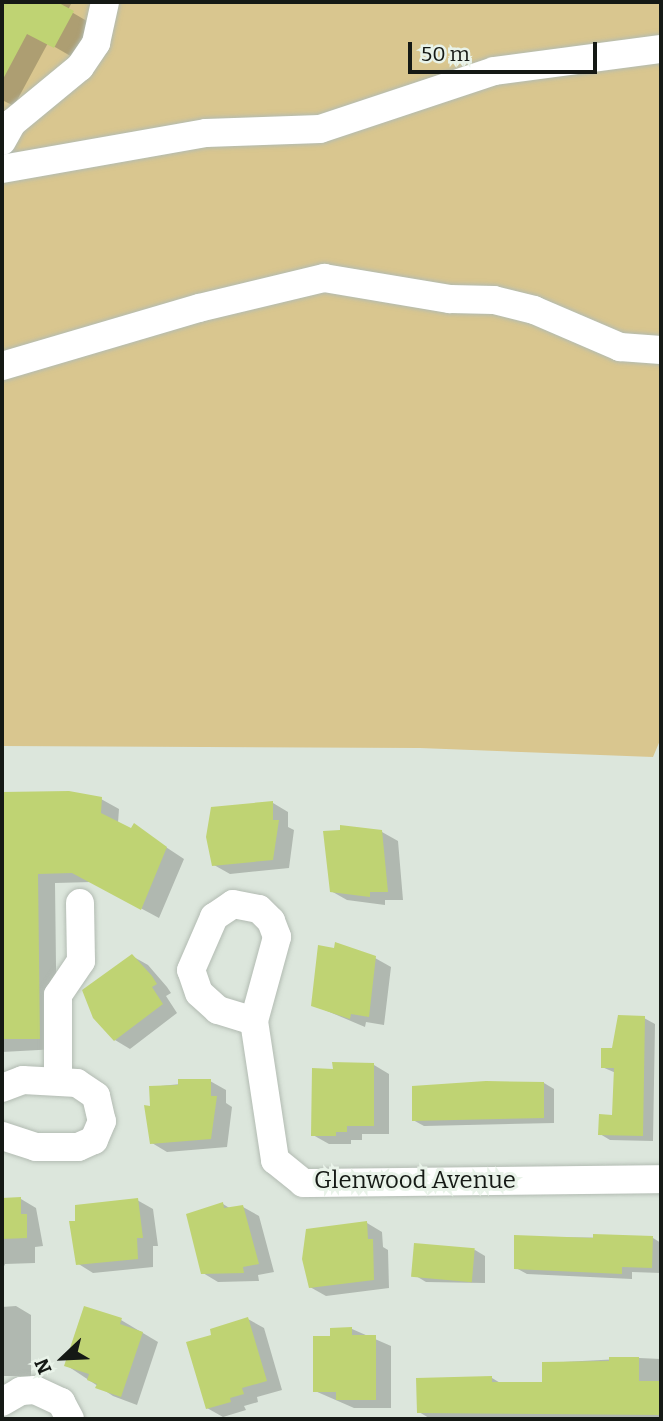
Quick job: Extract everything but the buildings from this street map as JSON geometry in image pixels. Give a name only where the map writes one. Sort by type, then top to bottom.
[{"type":"street","points":[[2,141],[12,123],[80,67],[96,43],[105,2]]},
{"type":"street","points":[[2,169],[206,133],[320,130],[494,71],[661,49]]},
{"type":"street","points":[[2,366],[199,308],[324,278],[450,299],[494,300],[534,310],[620,347],[661,350]]},
{"type":"street","points":[[58,1080],[58,995],[80,961],[80,903]]},
{"type":"street","name":"Glenwood Avenue","points":[[254,1021],[275,1160],[303,1183],[661,1179]]},
{"type":"street","points":[[2,1088],[16,1081],[58,1080],[85,1086],[96,1096],[102,1121],[94,1140],[78,1147],[46,1148],[15,1144],[2,1136]]},
{"type":"street","points":[[2,1402],[21,1391],[35,1390],[61,1402],[70,1419]]},
{"type":"shaded area","points":[[2,2],[661,2],[661,738],[653,757],[420,748],[2,746]]}]
